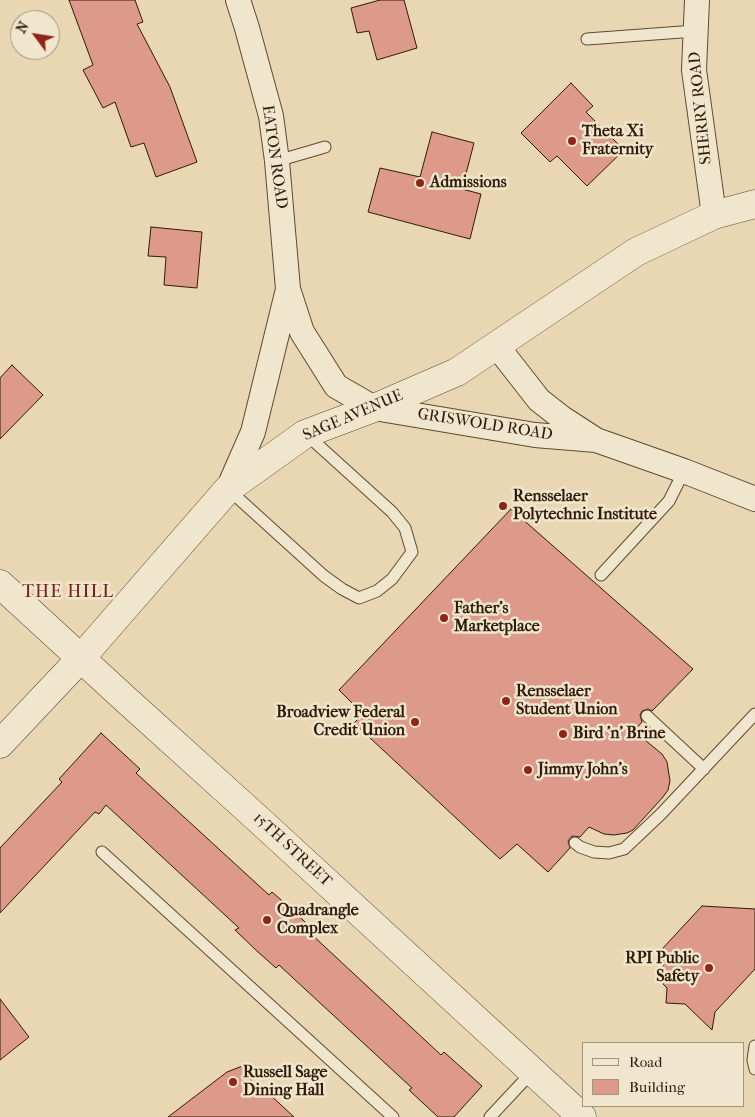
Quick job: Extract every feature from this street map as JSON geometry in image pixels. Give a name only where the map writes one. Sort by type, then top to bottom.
[{"type":"street","name":"EATON ROAD","points":[[238,0],[271,116],[277,161],[288,289],[302,332],[336,386],[374,408]]},
{"type":"street","name":"SHERRY ROAD","points":[[697,0],[694,70],[714,215]]},
{"type":"street","name":"SAGE AVENUE","points":[[0,744],[81,658],[228,489],[305,434],[374,408],[458,372],[636,252],[714,215],[755,204]]},
{"type":"street","name":"EATON ROAD","points":[[228,489],[253,432],[288,289]]},
{"type":"street","name":"GRISWOLD ROAD","points":[[496,345],[539,400],[562,418],[596,440],[684,471],[755,499]]},
{"type":"street","name":"GRISWOLD ROAD","points":[[374,408],[535,435],[596,440]]},
{"type":"street","name":"15TH STREET","points":[[0,584],[582,1117]]},
{"type":"lane","points":[[587,39],[695,31]]},
{"type":"lane","points":[[277,161],[325,147]]},
{"type":"lane","points":[[228,489],[324,576],[342,589],[359,598],[377,591],[392,579],[412,552],[405,528],[392,512],[305,434]]},
{"type":"lane","points":[[601,575],[669,501],[684,471]]},
{"type":"lane","points":[[575,843],[594,852],[609,853],[624,849],[662,814],[755,714]]},
{"type":"lane","points":[[648,716],[704,769]]},
{"type":"lane","points":[[102,852],[393,1117]]},
{"type":"lane","points":[[755,1046],[753,1060],[755,1068]]},
{"type":"lane","points":[[490,1117],[533,1071]]},
{"type":"building","points":[[69,0],[135,0],[143,22],[137,24],[170,87],[197,162],[156,177],[144,143],[131,147],[115,102],[103,108],[83,70],[93,65]]},
{"type":"building","points":[[380,0],[404,0],[417,48],[377,60],[369,31],[357,33],[351,8]]},
{"type":"building","name":"Theta Xi Fraternity","points":[[571,83],[593,106],[586,112],[624,150],[587,186],[557,156],[550,162],[521,133]]},
{"type":"building","name":"Admissions","points":[[432,132],[474,143],[462,189],[481,194],[470,239],[368,212],[380,168],[420,177]]},
{"type":"building","points":[[151,227],[202,232],[197,288],[164,285],[166,257],[148,256]]},
{"type":"building","points":[[12,365],[43,395],[0,439],[0,378]]},
{"type":"building","name":"Rensselaer Student Union","points":[[511,509],[693,669],[652,711],[648,709],[642,711],[640,715],[642,722],[634,731],[662,754],[667,762],[670,781],[668,790],[663,797],[633,830],[627,833],[604,834],[589,827],[580,837],[572,836],[568,841],[570,848],[548,872],[517,844],[500,859],[354,723],[363,714],[339,690]]},
{"type":"building","name":"Quadrangle Complex","points":[[101,733],[140,769],[136,773],[269,895],[272,892],[296,913],[312,929],[309,932],[441,1055],[444,1052],[482,1086],[454,1117],[438,1117],[409,1090],[412,1088],[279,965],[276,968],[258,952],[235,930],[239,928],[106,805],[99,814],[95,812],[0,913],[0,848],[62,782],[59,779]]},
{"type":"building","name":"RPI Public Safety","points":[[702,906],[755,909],[755,969],[715,1012],[712,1030],[685,1004],[666,1003],[667,988],[663,984],[663,948]]},
{"type":"building","points":[[0,999],[29,1037],[0,1060]]},
{"type":"building","name":"Russell Sage Dining Hall","points":[[245,1065],[258,1096],[267,1092],[294,1117],[168,1117],[227,1072]]},
{"type":"place","name":"Theta Xi Fraternity","points":[[572,141]]},
{"type":"place","name":"Admissions","points":[[420,183]]},
{"type":"place","name":"Rensselaer Polytechnic Institute","points":[[503,506]]},
{"type":"place","name":"Father’s Marketplace","points":[[444,618]]},
{"type":"place","name":"Rensselaer Student Union","points":[[506,701]]},
{"type":"place","name":"Broadview Federal Credit Union","points":[[415,722]]},
{"type":"place","name":"Bird 'n' Brine","points":[[563,734]]},
{"type":"place","name":"Jimmy John's","points":[[528,770]]},
{"type":"place","name":"Quadrangle Complex","points":[[267,920]]},
{"type":"place","name":"RPI Public Safety","points":[[709,968]]},
{"type":"place","name":"Russell Sage Dining Hall","points":[[233,1082]]},
{"type":"district","name":"THE HILL","points":[[68,593]]}]
